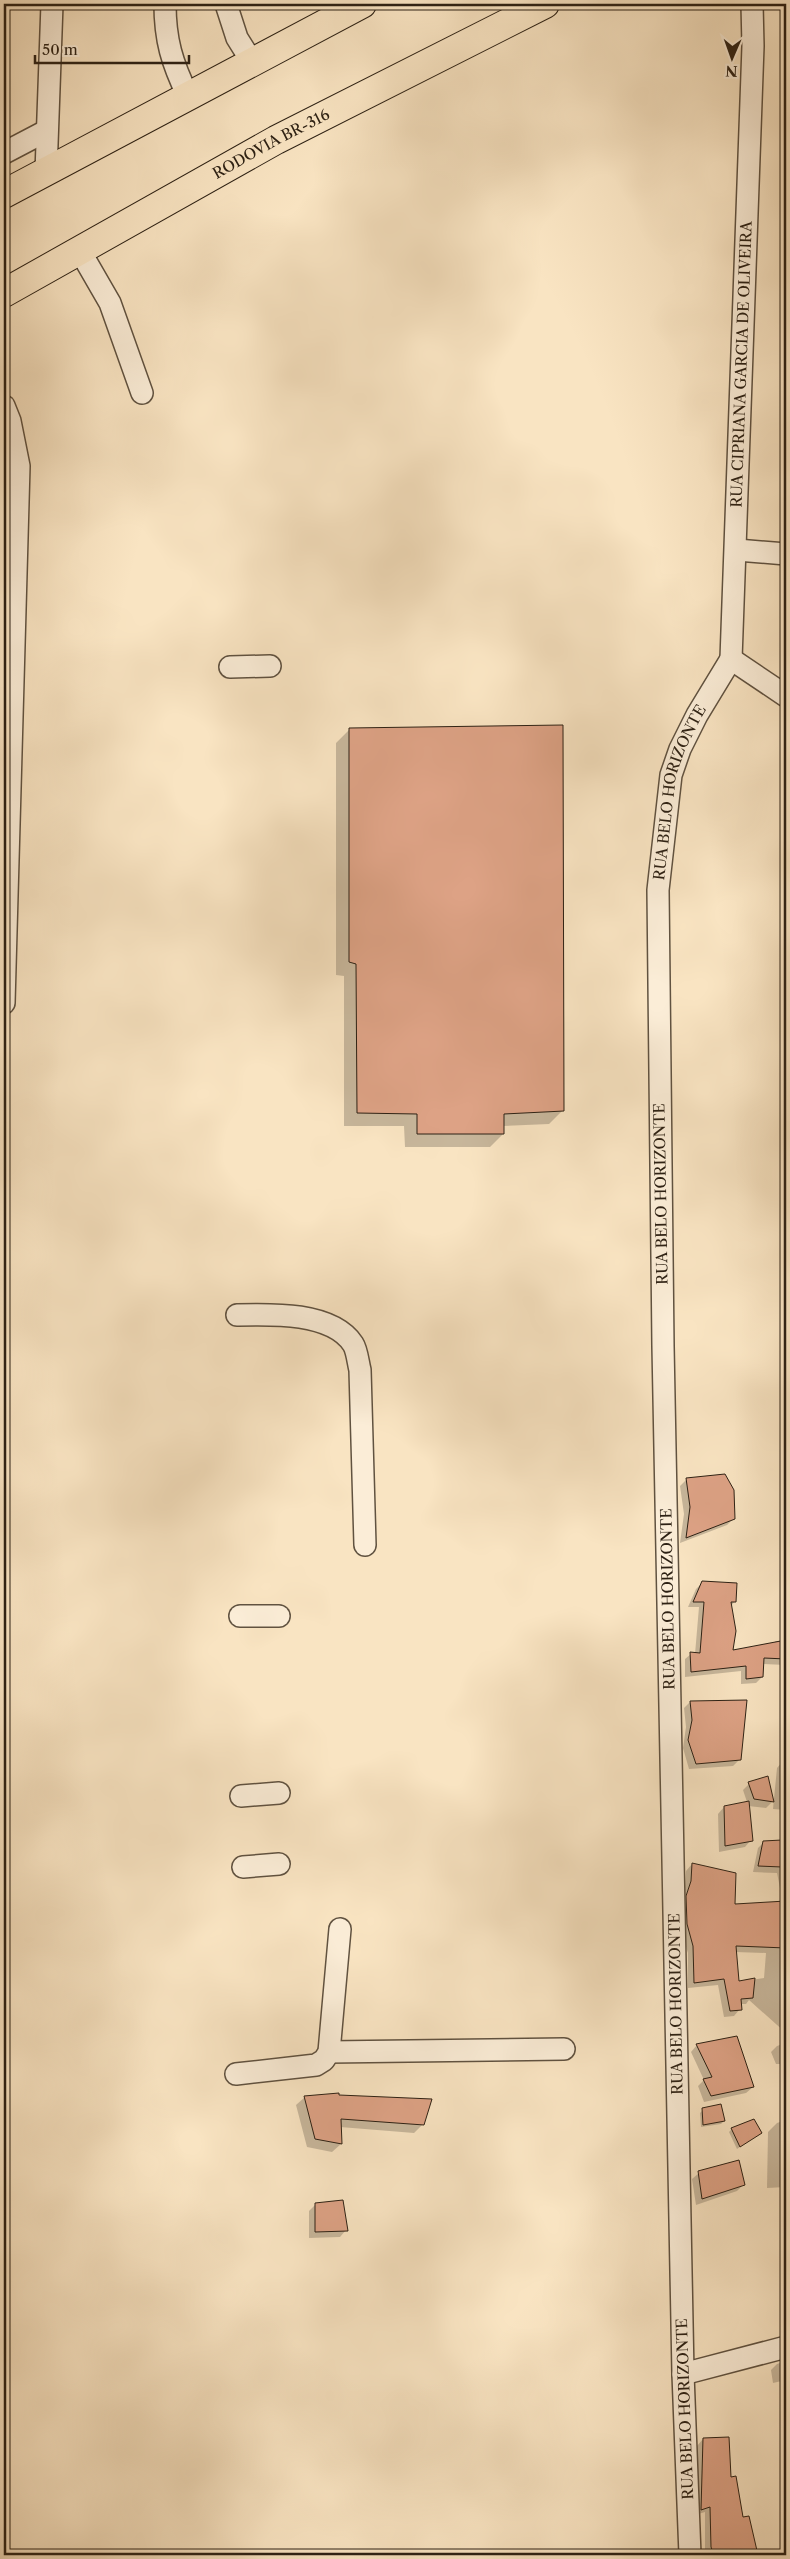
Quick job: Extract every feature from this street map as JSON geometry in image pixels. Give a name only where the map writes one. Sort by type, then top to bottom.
[{"type":"highway","points":[[4,194],[362,4]]},
{"type":"highway","name":"RODOVIA BR-316","points":[[4,293],[276,140],[545,4]]},
{"type":"street","points":[[46,172],[52,4]]},
{"type":"street","points":[[165,4],[165,32],[173,65],[188,96]]},
{"type":"street","points":[[226,4],[237,38],[252,62]]},
{"type":"street","name":"RUA CIPRIANA GARCIA DE OLIVEIRA","points":[[731,659],[736,550],[752,4]]},
{"type":"street","points":[[4,153],[46,131]]},
{"type":"street","points":[[80,251],[110,303],[142,393]]},
{"type":"street","points":[[4,406],[10,421],[19,466],[4,1003]]},
{"type":"street","points":[[736,550],[786,554]]},
{"type":"street","points":[[731,659],[785,695]]},
{"type":"street","name":"RUA BELO HORIZONTE","points":[[690,2555],[684,2374],[663,1346],[658,890],[671,775],[680,749],[697,715],[712,687],[731,659]]},
{"type":"street","points":[[230,667],[270,666]]},
{"type":"street","points":[[237,1315],[282,1313],[336,1327],[353,1344],[360,1370],[365,1545]]},
{"type":"street","points":[[240,1616],[279,1616]]},
{"type":"street","points":[[240,1796],[279,1793]]},
{"type":"street","points":[[243,1867],[279,1864]]},
{"type":"street","points":[[236,2074],[316,2064],[324,2060],[329,2052],[340,1929]]},
{"type":"street","points":[[329,2052],[564,2049]]},
{"type":"street","points":[[684,2374],[786,2347]]},
{"type":"building","points":[[563,725],[564,1111],[504,1114],[504,1134],[417,1134],[417,1114],[357,1113],[356,964],[349,962],[349,728]]},
{"type":"building","points":[[725,1474],[734,1490],[735,1519],[686,1538],[690,1507],[686,1478]]},
{"type":"building","points":[[702,1581],[737,1583],[736,1602],[731,1602],[736,1631],[733,1650],[786,1640],[786,1659],[764,1658],[763,1677],[746,1679],[746,1666],[691,1672],[690,1652],[700,1653],[704,1602],[693,1602]]},
{"type":"building","points":[[747,1700],[741,1760],[696,1764],[688,1740],[692,1720],[690,1701]]},
{"type":"building","points":[[768,1776],[774,1802],[754,1799],[748,1782]]},
{"type":"building","points":[[749,1801],[753,1841],[725,1846],[724,1806]]},
{"type":"building","points":[[782,1840],[782,1867],[758,1866],[763,1841]]},
{"type":"building","points":[[692,1863],[736,1873],[735,1904],[786,1901],[786,1948],[736,1946],[739,1981],[755,1978],[753,1998],[741,1999],[742,2010],[730,2011],[724,1979],[694,1983],[693,1946],[687,1924],[686,1896],[691,1881]]},
{"type":"building","points":[[737,2036],[754,2087],[711,2096],[703,2079],[712,2077],[696,2044]]},
{"type":"building","points":[[339,2093],[339,2095],[432,2099],[424,2125],[341,2119],[342,2144],[315,2139],[304,2096]]},
{"type":"building","points":[[721,2104],[725,2121],[703,2125],[702,2108]]},
{"type":"building","points":[[754,2119],[762,2133],[740,2147],[731,2128]]},
{"type":"building","points":[[739,2160],[745,2185],[702,2199],[698,2171]]},
{"type":"building","points":[[343,2200],[348,2231],[315,2232],[315,2203]]},
{"type":"building","points":[[729,2437],[731,2477],[736,2476],[743,2517],[749,2516],[758,2555],[714,2555],[711,2547],[710,2507],[701,2510],[703,2438]]}]
